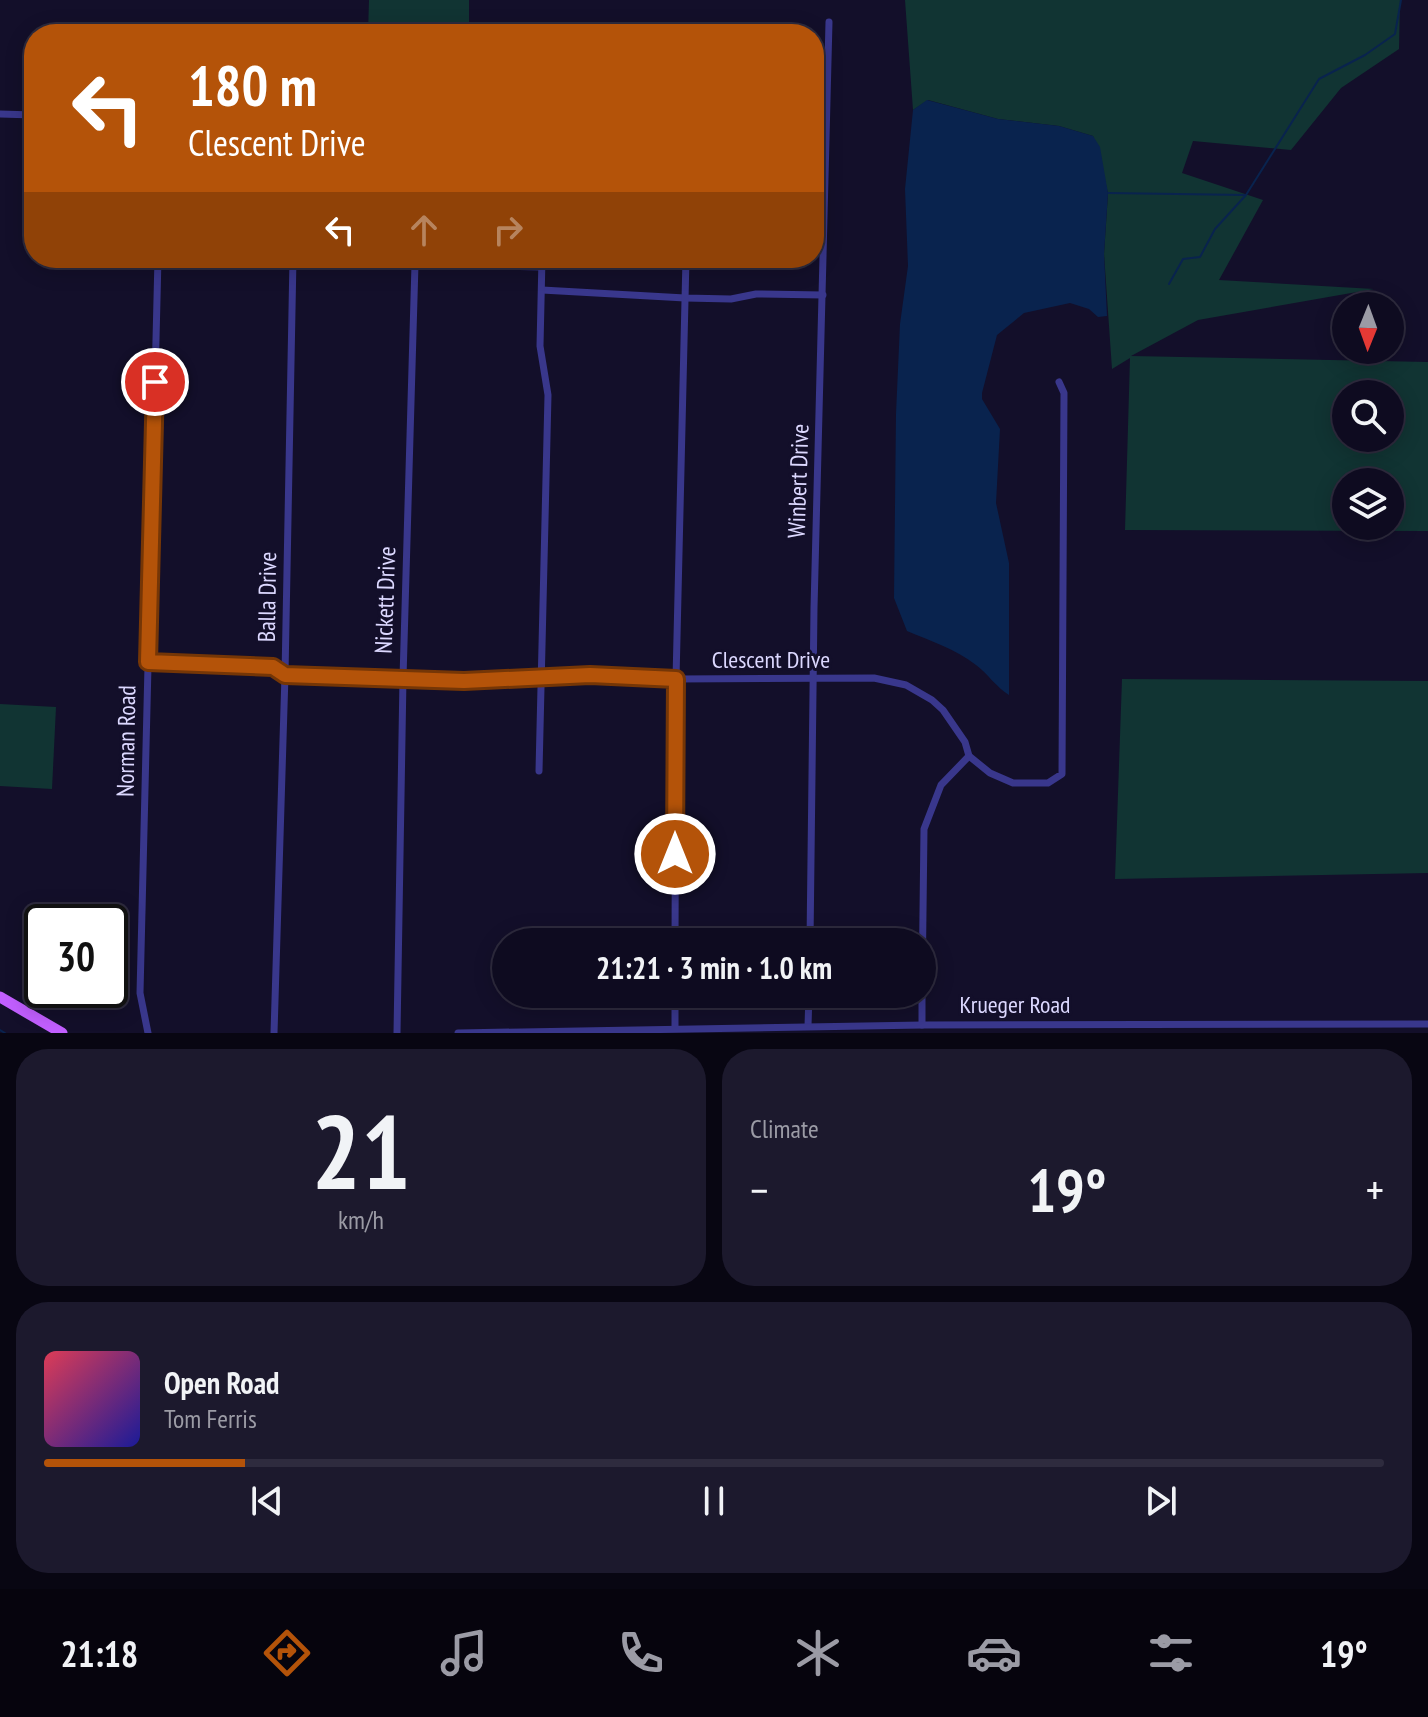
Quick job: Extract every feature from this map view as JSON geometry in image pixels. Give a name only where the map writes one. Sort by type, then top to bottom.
[{"type":"main road","points":[[0,997],[62,1033]]},
{"type":"street","name":"Winbert Drive","points":[[824,250],[829,22]]},
{"type":"street","points":[[0,114],[24,115]]},
{"type":"street","name":"Norman Road","points":[[148,1033],[140,993],[158,268]]},
{"type":"street","name":"Balla Drive","points":[[274,1033],[293,268]]},
{"type":"street","name":"Nickett Drive","points":[[397,1033],[415,268]]},
{"type":"street","points":[[539,771],[548,395],[540,346],[542,268]]},
{"type":"street","points":[[675,928],[676,679],[686,268]]},
{"type":"street","name":"Winbert Drive","points":[[810,928],[824,268]]},
{"type":"street","points":[[542,290],[731,299],[756,294],[823,295]]},
{"type":"street","name":"Clescent Drive","points":[[148,662],[273,667],[285,675],[464,681],[590,675],[676,679],[874,678],[906,685],[943,710],[965,742],[969,756],[990,773],[1013,783],[1048,783],[1062,774],[1064,393],[1059,382]]},
{"type":"street","points":[[923,928],[924,829],[941,785],[969,756]]},
{"type":"street","points":[[675,1008],[675,1028]]},
{"type":"street","points":[[809,1008],[809,1029]]},
{"type":"street","points":[[922,1008],[922,1025]]},
{"type":"street","name":"Krueger Road","points":[[458,1033],[922,1025],[1428,1024]]},
{"type":"green space","points":[[369,0],[469,0],[469,24],[368,24]]},
{"type":"green space","points":[[905,0],[1400,0],[1399,49],[1341,88],[1291,150],[1193,141],[1182,173],[1263,200],[1219,280],[1374,289],[1332,292],[1332,296],[1198,320],[1131,356],[1332,360],[1332,364],[1428,362],[1428,531],[1404,531],[1404,468],[1332,468],[1332,531],[1125,530],[1130,358],[1112,369],[1104,254],[1108,193],[1093,136],[1059,126],[998,119],[928,100],[913,110]]},
{"type":"green space","points":[[1122,679],[1428,681],[1428,873],[1115,879]]},
{"type":"green space","points":[[0,704],[56,707],[52,789],[0,786]]},
{"type":"water","points":[[927,100],[998,119],[1059,126],[1093,136],[1100,147],[1108,193],[1104,254],[1107,316],[1098,317],[1089,309],[1070,303],[1024,313],[997,335],[982,393],[982,399],[1000,429],[996,503],[1009,563],[1009,695],[968,659],[907,631],[894,598],[896,414],[900,324],[908,266],[905,189],[913,110]]},
{"type":"waterway","points":[[1169,284],[1183,259],[1200,257],[1215,229],[1246,195],[1319,79],[1365,55],[1395,34],[1401,0]]},
{"type":"waterway","points":[[1108,193],[1245,195]]},
{"type":"waterway","points":[[0,1030],[5,1033]]},
{"type":"route","points":[[155,382],[148,662],[273,667],[285,675],[464,681],[590,675],[676,679],[675,854]]}]
